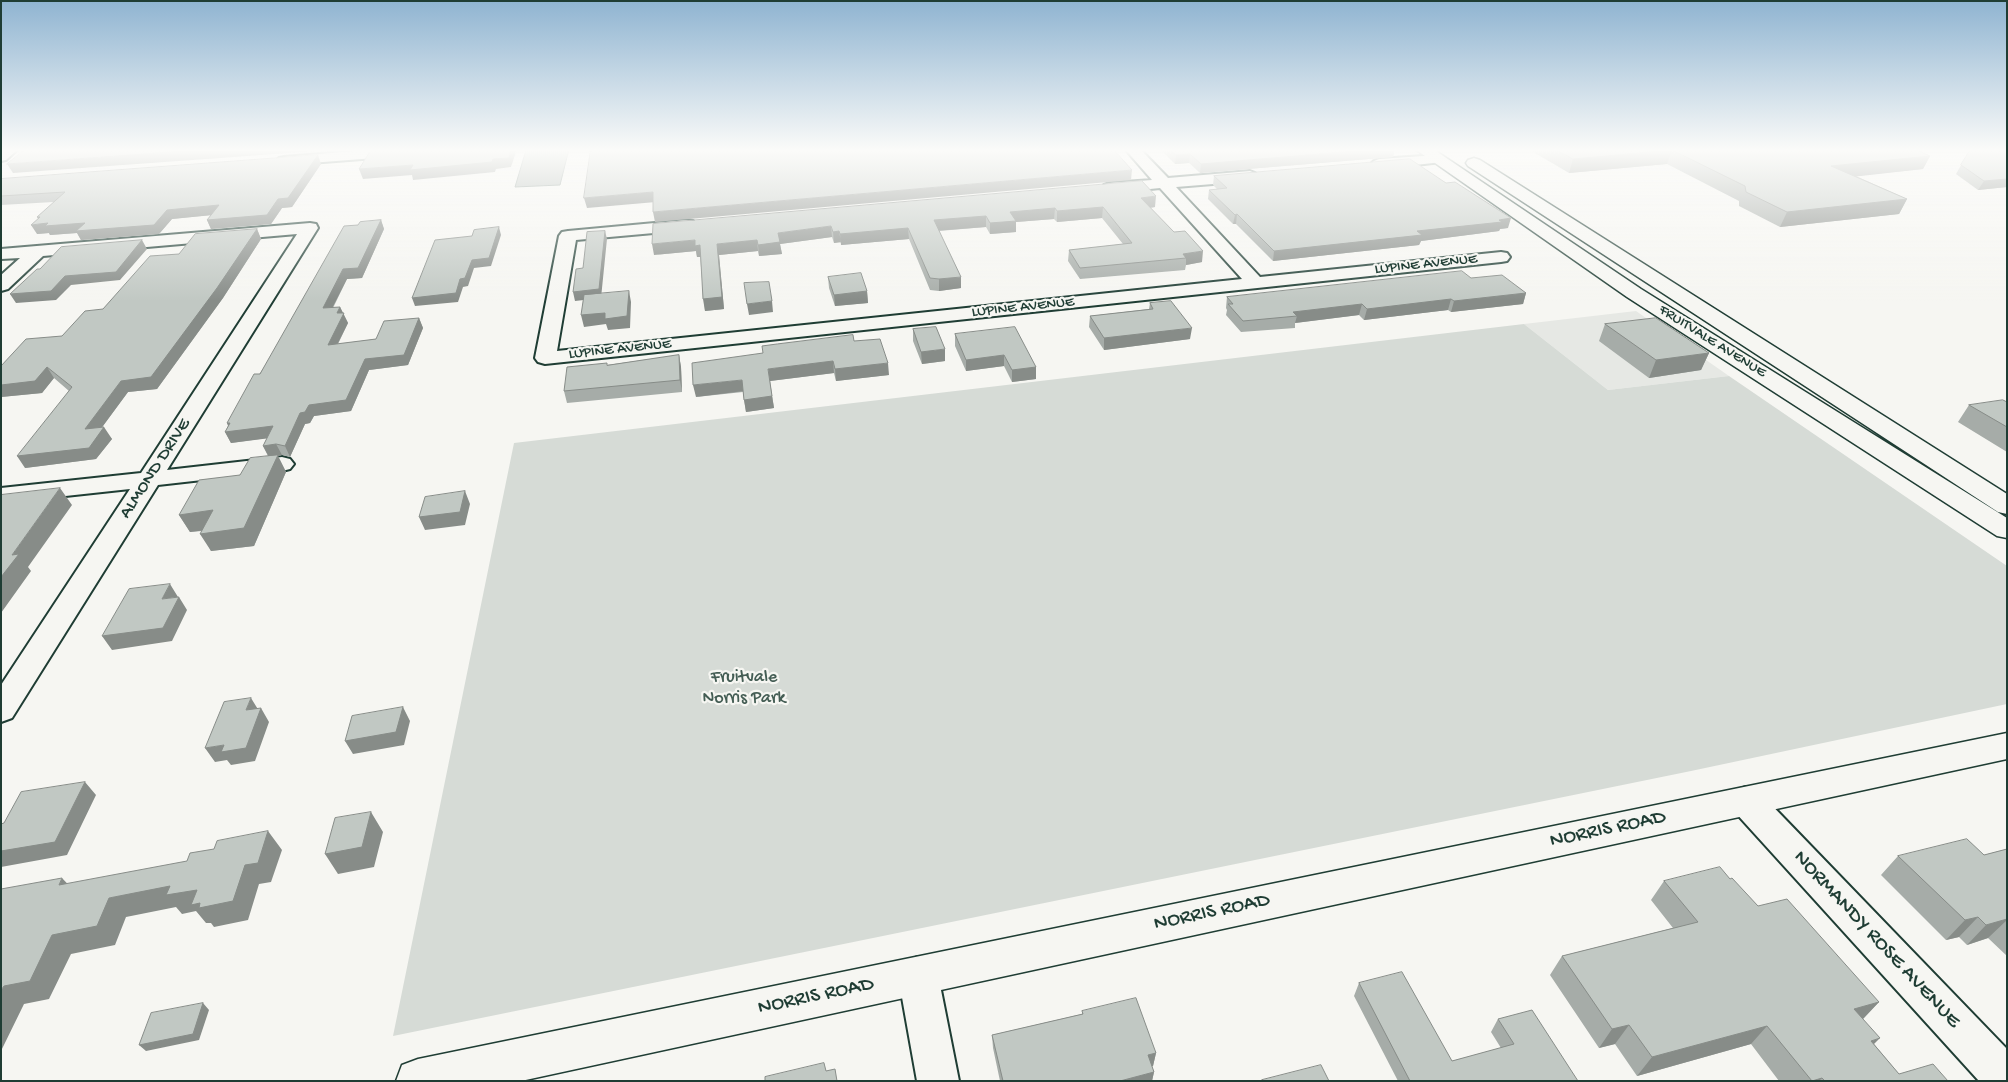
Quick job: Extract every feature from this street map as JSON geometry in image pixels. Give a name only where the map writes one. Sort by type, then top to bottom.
[{"type":"main road","name":"FRUITVALE AVENUE","points":[[1496,199],[1634,293],[2007,530]]},
{"type":"main road","name":"FRUITVALE AVENUE","points":[[1531,199],[2007,506]]},
{"type":"main road","points":[[1705,338],[1739,333]]},
{"type":"main road","name":"NORRIS ROAD","points":[[418,1081],[2007,746]]},
{"type":"street","points":[[1179,199],[1256,283]]},
{"type":"street","name":"LUPINE AVENUE","points":[[707,223],[568,236],[545,358],[1501,257]]},
{"type":"street","name":"ALMOND DRIVE","points":[[1,710],[310,228],[38,251]]},
{"type":"street","points":[[1,254],[38,251]]},
{"type":"street","points":[[1,285],[38,251]]},
{"type":"street","points":[[1,496],[282,464]]},
{"type":"street","name":"NORMANDY ROSE AVENUE","points":[[1746,800],[2007,1080]]},
{"type":"street","points":[[918,975],[938,1081]]},
{"type":"shaded area","points":[[1636,311],[1729,376],[1608,390],[1524,324]]},
{"type":"green space","name":"Fruitvale Norris Park","points":[[1524,324],[1608,390],[1729,376],[2007,566],[2007,704],[1691,771],[393,1036],[514,443]]},
{"type":"building","points":[[57,199],[278,199],[267,215],[207,220],[219,205],[167,210],[154,225],[76,231],[85,223],[45,226],[48,223],[31,225],[40,217],[37,217]]},
{"type":"building","points":[[653,199],[796,199],[653,212]]},
{"type":"building","points":[[932,199],[1142,199],[1174,232],[1185,231],[1203,251],[1183,254],[1186,258],[1080,268],[1069,250],[1132,243],[1103,207],[1057,211],[1055,208],[1010,212],[1016,221],[990,223],[986,216],[934,220],[961,277],[939,279],[930,278],[908,228],[840,234],[839,231],[833,232],[831,226],[778,233],[780,242],[758,245],[757,240],[717,244],[722,297],[703,299],[700,245],[695,246],[695,240],[652,244],[653,224]]},
{"type":"building","points":[[1219,199],[1482,199],[1511,218],[1499,220],[1502,222],[1417,231],[1422,235],[1274,251],[1237,214],[1235,215]]},
{"type":"building","points":[[1761,199],[1902,199],[1787,212]]},
{"type":"building","points":[[381,220],[358,268],[343,269],[323,308],[340,307],[337,313],[344,313],[328,345],[376,339],[384,321],[419,318],[404,355],[365,359],[346,400],[309,405],[305,412],[300,413],[285,446],[276,444],[263,446],[273,426],[225,432],[230,423],[227,423],[254,374],[260,374],[344,226]]},
{"type":"building","points":[[499,227],[489,258],[472,260],[465,278],[460,279],[456,293],[412,298],[435,240],[472,236],[474,230]]},
{"type":"building","points":[[257,229],[217,288],[151,377],[121,381],[85,429],[104,427],[89,448],[17,456],[72,387],[47,367],[35,381],[1,385],[1,366],[26,339],[62,336],[85,311],[103,309],[150,256],[179,254],[195,234]]},
{"type":"building","points":[[605,231],[599,289],[573,292],[576,269],[583,268],[587,232]]},
{"type":"building","points":[[142,240],[116,272],[65,276],[51,291],[10,294],[37,269],[40,269],[61,247]]},
{"type":"building","points":[[1462,271],[1471,278],[1502,275],[1526,293],[1454,301],[1451,299],[1367,309],[1362,304],[1293,312],[1297,316],[1243,321],[1228,304],[1233,304],[1227,297]]},
{"type":"building","points":[[861,273],[867,291],[834,295],[828,277]]},
{"type":"building","points":[[769,282],[772,301],[747,304],[744,283]]},
{"type":"building","points":[[629,291],[627,316],[605,319],[605,313],[581,315],[584,295]]},
{"type":"building","points":[[1171,301],[1192,328],[1104,338],[1090,316],[1153,309],[1150,303]]},
{"type":"building","points":[[1656,318],[1709,353],[1656,360],[1605,324]]},
{"type":"building","points":[[936,327],[945,349],[921,352],[913,329]]},
{"type":"building","points":[[1015,327],[1036,367],[1012,370],[1004,355],[966,360],[955,334]]},
{"type":"building","points":[[853,335],[854,341],[880,339],[888,363],[835,369],[833,361],[768,369],[772,396],[744,400],[742,380],[693,385],[692,363],[763,353],[762,346]]},
{"type":"building","points":[[679,355],[680,380],[564,391],[567,367],[607,363],[607,365]]},
{"type":"building","points":[[2003,400],[2007,402],[2007,427],[1969,405]]},
{"type":"building","points":[[278,455],[244,528],[200,534],[213,510],[179,515],[199,480],[240,475],[250,458]]},
{"type":"building","points":[[60,488],[12,555],[19,554],[1,577],[1,495]]},
{"type":"building","points":[[465,491],[460,512],[419,517],[425,497]]},
{"type":"building","points":[[170,584],[162,599],[179,597],[163,628],[102,636],[129,589]]},
{"type":"building","points":[[251,698],[246,710],[261,708],[246,748],[221,752],[224,745],[205,748],[224,702]]},
{"type":"building","points":[[403,707],[396,732],[345,741],[352,716]]},
{"type":"building","points":[[85,782],[55,842],[1,851],[1,824],[4,823],[21,792]]},
{"type":"building","points":[[371,812],[362,847],[325,854],[335,818]]},
{"type":"building","points":[[268,831],[258,863],[245,865],[233,901],[199,908],[200,903],[191,905],[197,890],[166,895],[170,886],[109,898],[97,926],[52,935],[30,981],[4,986],[1,990],[1,889],[62,878],[59,885],[187,861],[190,853],[214,849],[217,841]]},
{"type":"building","points":[[1967,839],[1984,855],[2007,849],[2007,919],[1986,925],[1978,917],[1965,920],[1898,856]]},
{"type":"building","points":[[1720,867],[1758,906],[1787,899],[1879,1002],[1854,1009],[1880,1038],[1871,1041],[1899,1074],[1933,1064],[1948,1081],[1825,1081],[1822,1078],[1812,1081],[1767,1026],[1652,1057],[1629,1025],[1612,1029],[1562,956],[1698,922],[1664,881]]},
{"type":"building","points":[[1402,972],[1452,1061],[1514,1044],[1498,1019],[1532,1010],[1578,1081],[1410,1081],[1359,983]]},
{"type":"building","points":[[1136,998],[1156,1053],[1148,1055],[1154,1072],[1120,1081],[1003,1081],[992,1035],[1083,1014],[1082,1011]]},
{"type":"building","points":[[203,1003],[193,1034],[139,1045],[151,1013]]},
{"type":"building","points":[[824,1063],[826,1071],[835,1069],[837,1081],[765,1081],[765,1077]]},
{"type":"building","points":[[1321,1065],[1329,1081],[1262,1080]]}]
